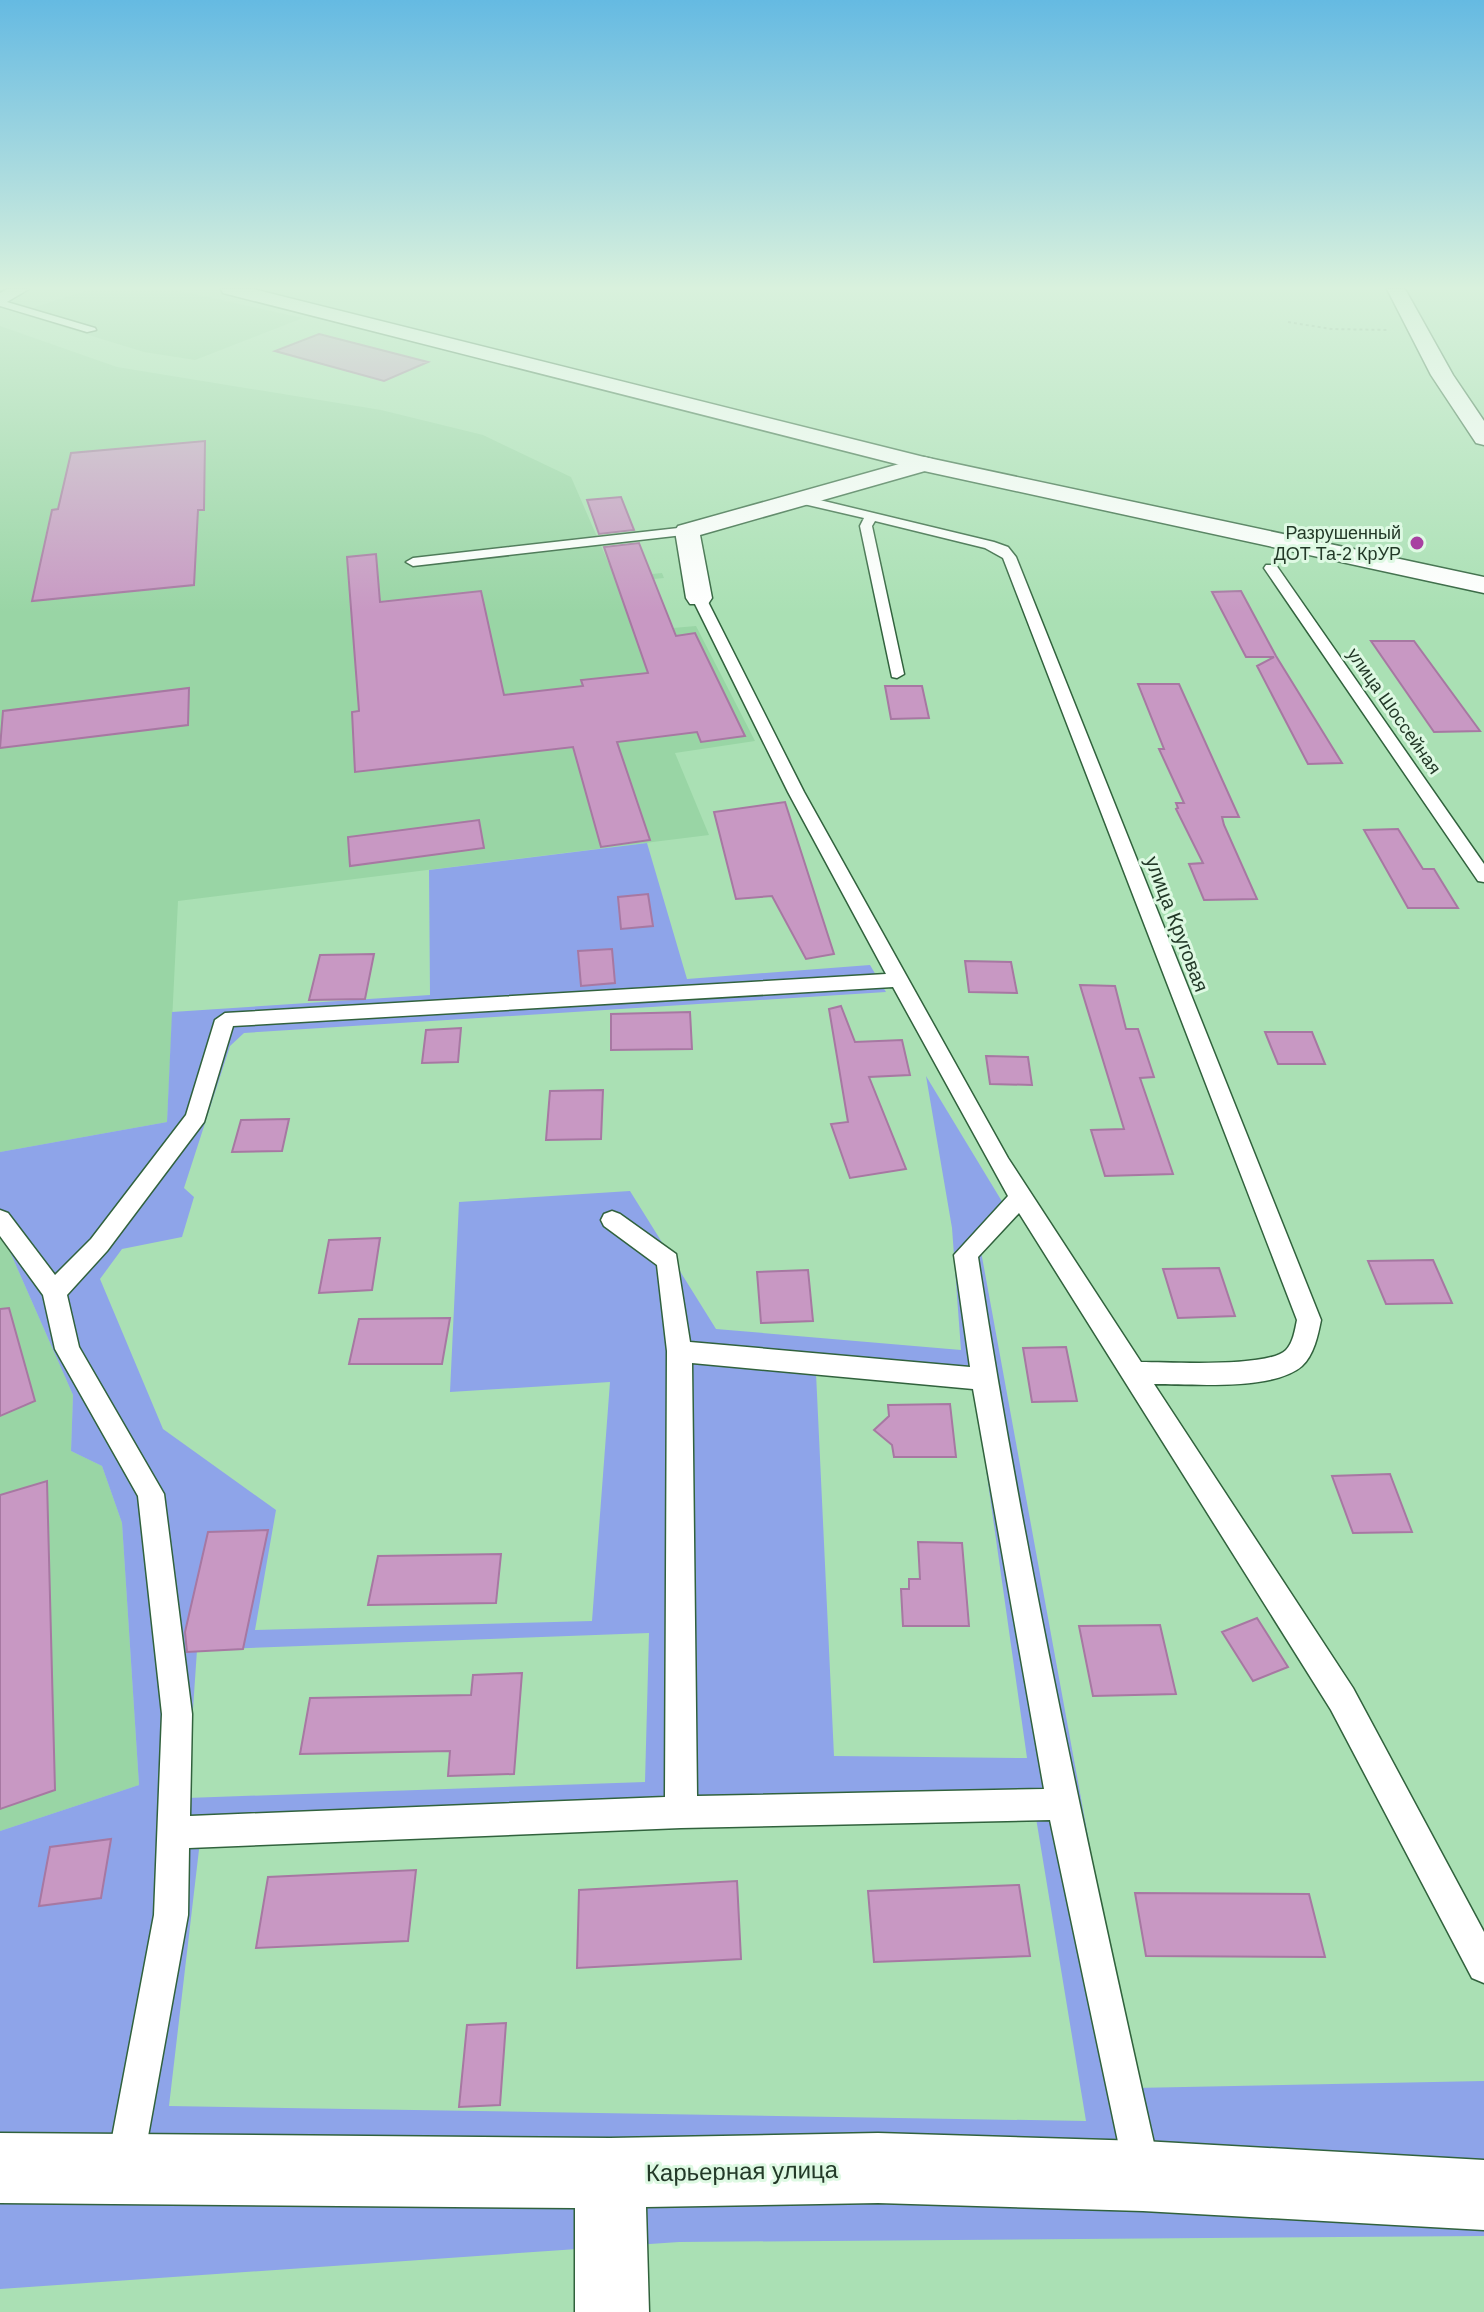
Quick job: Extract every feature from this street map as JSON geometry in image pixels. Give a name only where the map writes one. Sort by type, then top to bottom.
[{"type":"street","points":[[658,397],[924,464],[1484,585]]},
{"type":"street","points":[[1457,397],[1484,438]]},
{"type":"street","points":[[699,598],[687,531],[924,464]]},
{"type":"street","name":"Карьерная улица","points":[[0,2168],[610,2173],[878,2168],[1143,2176],[1484,2195]]},
{"type":"street","points":[[610,2173],[612,2312]]},
{"type":"lane","name":"улица Круговая","points":[[799,499],[989,545],[1003,550],[1009,557],[1309,1320],[1304,1343],[1292,1360],[1261,1370],[1131,1373]]},
{"type":"lane","points":[[872,515],[866,526],[897,674]]},
{"type":"lane","points":[[413,562],[687,531]]},
{"type":"lane","name":"улица Шоссейная","points":[[1271,568],[1484,877]]},
{"type":"lane","points":[[699,598],[796,792],[1021,1197],[1342,1699],[1484,1966]]},
{"type":"lane","points":[[54,1292],[99,1245],[196,1117],[225,1020],[898,980]]},
{"type":"lane","points":[[1021,1197],[966,1255],[984,1379],[1062,1804],[1143,2176]]},
{"type":"lane","points":[[0,1219],[54,1292],[67,1349],[151,1494],[177,1714],[171,1915],[124,2169]]},
{"type":"lane","points":[[612,1220],[668,1261],[679,1351],[681,1812]]},
{"type":"lane","points":[[679,1351],[984,1379]]},
{"type":"lane","points":[[173,1833],[681,1812],[1062,1804]]},
{"type":"shaded area","points":[[0,397],[301,397],[381,410],[483,435],[571,477],[612,571],[649,567],[652,574],[662,573],[664,578],[654,579],[673,628],[696,626],[755,741],[675,753],[709,835],[178,901],[167,1122],[0,1152]]},
{"type":"shaded area","points":[[647,843],[687,979],[870,965],[886,992],[244,1033],[230,1046],[184,1188],[194,1197],[182,1237],[122,1249],[100,1279],[163,1429],[276,1510],[255,1630],[592,1621],[610,1382],[450,1392],[459,1202],[630,1191],[716,1329],[961,1350],[952,1228],[926,1076],[1012,1218],[980,1246],[1134,2088],[1484,2081],[1484,2236],[679,2242],[0,2289],[0,1831],[139,1785],[122,1523],[102,1466],[71,1451],[73,1395],[0,1229],[0,1152],[167,1122],[172,1012],[430,995],[429,870]],"holes":[[[816,1373],[915,1377],[975,1391],[1027,1758],[834,1756]],[[649,1633],[645,1782],[187,1798],[197,1650]],[[1036,1818],[1086,2121],[169,2106],[202,1824]]]},
{"type":"shaded area","points":[[0,1229],[73,1395],[71,1451],[102,1466],[122,1523],[139,1785],[0,1831]]},
{"type":"building","points":[[205,441],[204,510],[198,510],[194,585],[32,601],[52,510],[58,509],[71,453]]},
{"type":"building","points":[[621,497],[634,530],[599,534],[587,500]]},
{"type":"building","points":[[639,543],[676,636],[695,633],[745,736],[701,742],[697,732],[617,742],[650,840],[601,847],[573,747],[355,772],[352,712],[359,711],[347,557],[376,554],[380,602],[481,591],[504,695],[583,686],[581,680],[648,673],[604,547]]},
{"type":"building","points":[[1241,591],[1276,656],[1342,763],[1308,764],[1257,666],[1274,657],[1246,657],[1212,592]]},
{"type":"building","points":[[1371,641],[1414,641],[1480,731],[1434,732]]},
{"type":"building","points":[[1138,684],[1179,684],[1239,817],[1222,817],[1257,899],[1204,900],[1189,864],[1203,863],[1176,809],[1176,803],[1184,803],[1159,749],[1164,749]]},
{"type":"building","points":[[885,686],[922,686],[929,718],[891,719]]},
{"type":"building","points":[[189,688],[188,725],[0,748],[3,711]]},
{"type":"building","points":[[785,802],[834,954],[806,959],[772,896],[736,899],[714,812]]},
{"type":"building","points":[[479,820],[484,848],[350,866],[348,837]]},
{"type":"building","points":[[1398,829],[1423,869],[1434,869],[1458,908],[1408,908],[1364,830]]},
{"type":"building","points":[[648,894],[653,926],[621,929],[618,897]]},
{"type":"building","points":[[612,949],[615,983],[581,986],[578,951]]},
{"type":"building","points":[[374,954],[365,999],[309,1000],[320,955]]},
{"type":"building","points":[[965,961],[1011,962],[1017,993],[969,992]]},
{"type":"building","points":[[1080,985],[1115,986],[1126,1029],[1138,1029],[1154,1077],[1140,1078],[1173,1174],[1105,1176],[1091,1130],[1124,1129]]},
{"type":"building","points":[[841,1006],[855,1042],[902,1040],[910,1075],[869,1077],[906,1169],[850,1178],[831,1124],[848,1122],[829,1009]]},
{"type":"building","points":[[690,1012],[692,1049],[611,1050],[611,1014]]},
{"type":"building","points":[[461,1028],[458,1062],[422,1063],[426,1030]]},
{"type":"building","points":[[1265,1032],[1312,1032],[1325,1064],[1278,1064]]},
{"type":"building","points":[[986,1056],[1028,1057],[1032,1085],[990,1084]]},
{"type":"building","points":[[603,1090],[601,1139],[546,1140],[550,1091]]},
{"type":"building","points":[[289,1119],[282,1151],[232,1152],[241,1120]]},
{"type":"building","points":[[380,1238],[372,1290],[319,1293],[329,1240]]},
{"type":"building","points":[[1433,1260],[1452,1303],[1386,1304],[1368,1261]]},
{"type":"building","points":[[1219,1268],[1235,1316],[1178,1318],[1163,1269]]},
{"type":"building","points":[[808,1270],[813,1321],[761,1323],[757,1272]]},
{"type":"building","points":[[9,1308],[35,1401],[0,1416],[0,1309]]},
{"type":"building","points":[[450,1318],[442,1364],[349,1364],[359,1319]]},
{"type":"building","points":[[1066,1347],[1077,1401],[1032,1402],[1023,1348]]},
{"type":"building","points":[[950,1404],[956,1457],[894,1457],[892,1445],[874,1430],[889,1416],[888,1405]]},
{"type":"building","points":[[1390,1474],[1412,1532],[1353,1533],[1332,1476]]},
{"type":"building","points":[[47,1481],[55,1790],[0,1809],[0,1495]]},
{"type":"building","points":[[268,1530],[243,1649],[187,1652],[185,1632],[208,1532]]},
{"type":"building","points":[[918,1542],[962,1543],[969,1626],[903,1626],[901,1589],[909,1589],[909,1579],[920,1579]]},
{"type":"building","points":[[501,1554],[496,1603],[368,1605],[378,1556]]},
{"type":"building","points":[[1257,1618],[1288,1667],[1253,1681],[1222,1632]]},
{"type":"building","points":[[1160,1625],[1176,1694],[1093,1696],[1079,1626]]},
{"type":"building","points":[[522,1673],[514,1774],[448,1776],[450,1751],[300,1754],[310,1698],[471,1695],[473,1675]]},
{"type":"building","points":[[111,1839],[101,1898],[39,1906],[50,1847]]},
{"type":"building","points":[[416,1870],[408,1941],[256,1948],[268,1877]]},
{"type":"building","points":[[737,1881],[741,1959],[577,1968],[579,1890]]},
{"type":"building","points":[[1019,1885],[1030,1956],[874,1962],[868,1891]]},
{"type":"building","points":[[1135,1893],[1309,1894],[1325,1957],[1146,1956]]},
{"type":"building","points":[[506,2023],[500,2105],[459,2107],[467,2025]]},
{"type":"place","name":"Разрушенный ДОТ Та-2 КрУР","points":[[1417,543]]}]
